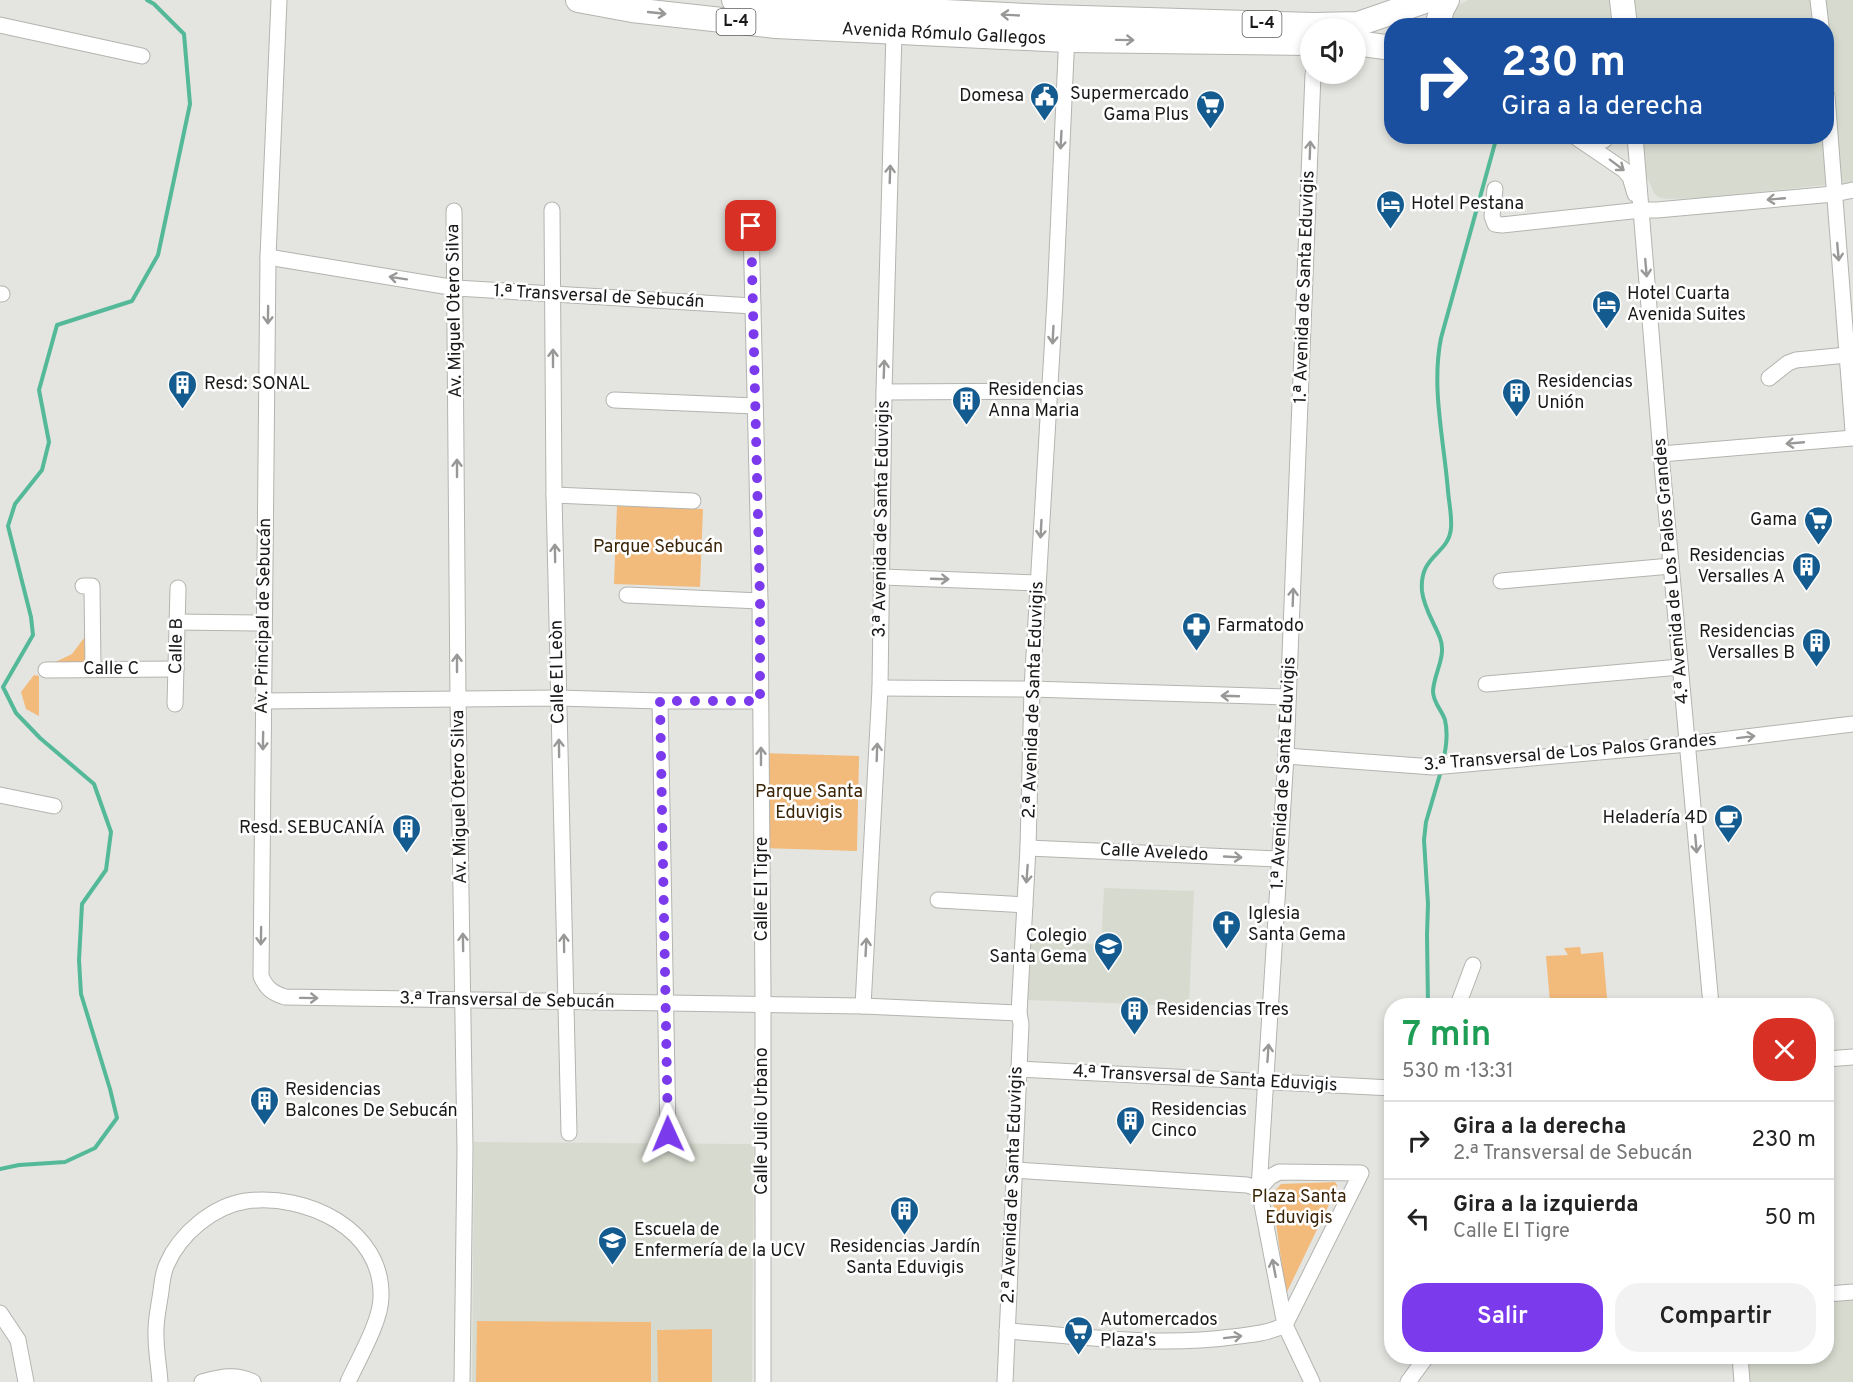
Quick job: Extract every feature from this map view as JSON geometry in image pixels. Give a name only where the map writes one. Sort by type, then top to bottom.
[{"type":"main road","name":"Avenida Rómulo Gallegos","points":[[578,0],[632,10],[776,26],[894,32],[1067,29],[1300,32]]},
{"type":"main road","name":"Avenida Rómulo Gallegos","points":[[734,0],[1067,29]]},
{"type":"main road","name":"Avenida Rómulo Gallegos","points":[[1366,21],[1428,0]]},
{"type":"main road","points":[[1439,18],[1448,0]]},
{"type":"main road","points":[[1622,0],[1623,18]]},
{"type":"main road","points":[[1366,44],[1384,47]]},
{"type":"street","name":"Av. Principal de Sebucán","points":[[261,976],[268,257],[279,0]]},
{"type":"street","points":[[1818,0],[1820,18]]},
{"type":"street","points":[[0,25],[142,56]]},
{"type":"street","name":"2.ª Avenida de Santa Eduvigis","points":[[1005,1382],[1021,1024],[1019,1013],[1028,848],[1032,689],[1067,29]]},
{"type":"street","name":"3.ª Avenida de Santa Eduvigis","points":[[863,1006],[880,688],[884,392],[894,32]]},
{"type":"street","name":"1.ª Avenida de Santa Eduvigis","points":[[1312,1382],[1285,1325],[1259,1189],[1286,756],[1313,84]]},
{"type":"street","points":[[1586,144],[1624,170],[1630,177],[1641,210]]},
{"type":"street","name":"4.ª Avenida de Los Palos Grandes","points":[[1636,144],[1710,998]]},
{"type":"street","points":[[1830,144],[1853,431]]},
{"type":"street","points":[[1496,189],[1492,216],[1495,224],[1502,225],[1641,210],[1834,194],[1853,190]]},
{"type":"street","name":"Calle El Leòn","points":[[552,210],[554,495],[569,1133]]},
{"type":"street","name":"Av. Miguel Otero Silva","points":[[454,211],[458,699],[464,1000],[462,1382]]},
{"type":"street","name":"Calle El Tigre","points":[[751,226],[760,601],[763,1004]]},
{"type":"street","name":"1.ª Transversal de Sebucán","points":[[268,257],[456,288],[753,306]]},
{"type":"street","points":[[1769,378],[1788,363],[1796,360],[1846,355]]},
{"type":"street","points":[[884,392],[1049,391]]},
{"type":"street","points":[[615,400],[755,406]]},
{"type":"street","points":[[1661,454],[1853,438]]},
{"type":"street","points":[[554,495],[693,501]]},
{"type":"street","points":[[1501,581],[1671,566]]},
{"type":"street","points":[[882,577],[1038,583]]},
{"type":"street","points":[[83,586],[92,586],[93,669]]},
{"type":"street","name":"Calle B","points":[[175,704],[178,588]]},
{"type":"street","points":[[627,595],[760,601]]},
{"type":"street","points":[[177,622],[264,623]]},
{"type":"street","points":[[1486,684],[1680,667]]},
{"type":"street","name":"Calle C","points":[[46,670],[176,669]]},
{"type":"street","points":[[880,688],[1032,689],[1288,697]]},
{"type":"street","points":[[264,701],[558,698],[760,701]]},
{"type":"street","points":[[660,701],[668,1134]]},
{"type":"street","name":"3.ª Transversal de Los Palos Grandes","points":[[1286,756],[1433,767],[1688,744],[1853,724]]},
{"type":"street","points":[[0,795],[54,806]]},
{"type":"street","name":"Calle Aveledo","points":[[1028,848],[1280,859]]},
{"type":"street","points":[[938,900],[1024,905]]},
{"type":"street","points":[[1461,998],[1473,965]]},
{"type":"street","name":"3.ª Transversal de Sebucán","points":[[261,976],[272,994],[285,997],[863,1006],[1019,1013]]},
{"type":"street","name":"Calle Julio Urbano","points":[[763,1004],[763,1382]]},
{"type":"street","points":[[1834,1058],[1853,1057]]},
{"type":"street","name":"4.ª Transversal de Santa Eduvigis","points":[[1018,1069],[1384,1088]]},
{"type":"street","points":[[1007,1331],[1146,1342],[1208,1340],[1274,1331],[1285,1325],[1361,1173],[1279,1172],[1270,1177],[1259,1189],[1247,1185],[1014,1170]]},
{"type":"street","points":[[160,1382],[156,1335],[159,1305],[166,1266],[177,1246],[207,1217],[228,1206],[246,1202],[282,1201],[317,1210],[340,1222],[367,1246],[375,1259],[380,1274],[381,1300],[376,1319],[348,1382]]},
{"type":"street","points":[[1834,1293],[1853,1292]]},
{"type":"street","points":[[0,1313],[18,1340],[26,1382]]},
{"type":"street","points":[[1408,1382],[1421,1364]]},
{"type":"street","points":[[1741,1364],[1742,1382]]},
{"type":"street","points":[[202,1382],[236,1376],[253,1382]]},
{"type":"shaded area","points":[[1468,0],[1853,0],[1853,182],[1702,198],[1667,199],[1658,197],[1654,193],[1646,175],[1643,144],[1834,144],[1834,18],[1447,18],[1452,9]]},
{"type":"shaded area","name":"Colegio Santa Gema","points":[[1104,888],[1194,891],[1189,1006],[1025,1000],[1027,941],[1101,944]]},
{"type":"shaded area","name":"Escuela de Enfermería de la UCV","points":[[474,1142],[754,1144],[752,1382],[472,1382]]},
{"type":"shaded area","points":[[1853,1292],[1853,1382],[1742,1382],[1740,1364],[1834,1364],[1834,1293]]},
{"type":"green space","name":"Parque Sebucán","points":[[617,506],[703,509],[700,587],[614,584]]},
{"type":"green space","points":[[87,634],[88,664],[49,665],[72,654]]},
{"type":"green space","points":[[34,675],[39,676],[39,716],[26,709],[21,692]]},
{"type":"green space","name":"Parque Santa Eduvigis","points":[[762,753],[859,756],[857,851],[760,848]]},
{"type":"green space","points":[[1580,947],[1581,954],[1603,952],[1607,998],[1550,998],[1546,956],[1568,955],[1564,948]]},
{"type":"green space","name":"Plaza Santa Eduvigis","points":[[1335,1182],[1336,1190],[1286,1294],[1273,1202],[1274,1192],[1281,1184]]},
{"type":"green space","points":[[477,1321],[651,1322],[651,1382],[476,1382]]},
{"type":"green space","points":[[712,1329],[712,1382],[658,1382],[657,1330]]},
{"type":"waterway","points":[[0,1169],[19,1165],[65,1162],[95,1148],[117,1118],[81,994],[79,960],[82,904],[106,870],[111,832],[94,784],[40,738],[16,713],[3,687],[33,635],[31,617],[8,526],[15,504],[42,470],[49,442],[39,390],[57,325],[132,301],[158,255],[190,104],[184,34],[147,0]]},
{"type":"waterway","points":[[1443,761],[1446,725],[1444,716],[1434,699],[1433,691],[1442,645],[1422,591],[1425,569],[1445,544],[1451,528],[1439,414],[1438,357],[1441,338],[1495,144]]},
{"type":"waterway","points":[[1428,998],[1428,904],[1424,840],[1426,822],[1441,771]]},
{"type":"place","name":"Domesa","points":[[1045,122]]},
{"type":"place","name":"Supermercado Gama Plus","points":[[1210,130]]},
{"type":"place","name":"Hotel Pestana","points":[[1390,230]]},
{"type":"place","name":"Hotel Cuarta Avenida Suites","points":[[1606,330]]},
{"type":"place","name":"Resd: SONAL","points":[[183,410]]},
{"type":"place","name":"Residencias Unión","points":[[1516,418]]},
{"type":"place","name":"Residencias Anna Maria","points":[[967,426]]},
{"type":"place","name":"Gama","points":[[1818,546]]},
{"type":"place","name":"Residencias Versalles A","points":[[1806,592]]},
{"type":"place","name":"Farmatodo","points":[[1196,652]]},
{"type":"place","name":"Residencias Versalles B","points":[[1816,668]]},
{"type":"place","name":"Heladería 4D","points":[[1729,844]]},
{"type":"place","name":"Resd. SEBUCANÍA","points":[[406,854]]},
{"type":"place","name":"Iglesia Santa Gema","points":[[1227,950]]},
{"type":"place","name":"Colegio Santa Gema","points":[[1108,972]]},
{"type":"place","name":"Residencias Tres","points":[[1135,1036]]},
{"type":"place","name":"Residencias Balcones De Sebucán","points":[[264,1126]]},
{"type":"place","name":"Residencias Cinco","points":[[1130,1146]]},
{"type":"place","name":"Residencias Jardín Santa Eduvigis","points":[[905,1236]]},
{"type":"place","name":"Escuela de Enfermería de la UCV","points":[[613,1266]]},
{"type":"place","name":"Automercados Plaza's","points":[[1079,1356]]},
{"type":"route","points":[[668,1134],[660,701],[760,701],[760,601],[751,226]]}]
